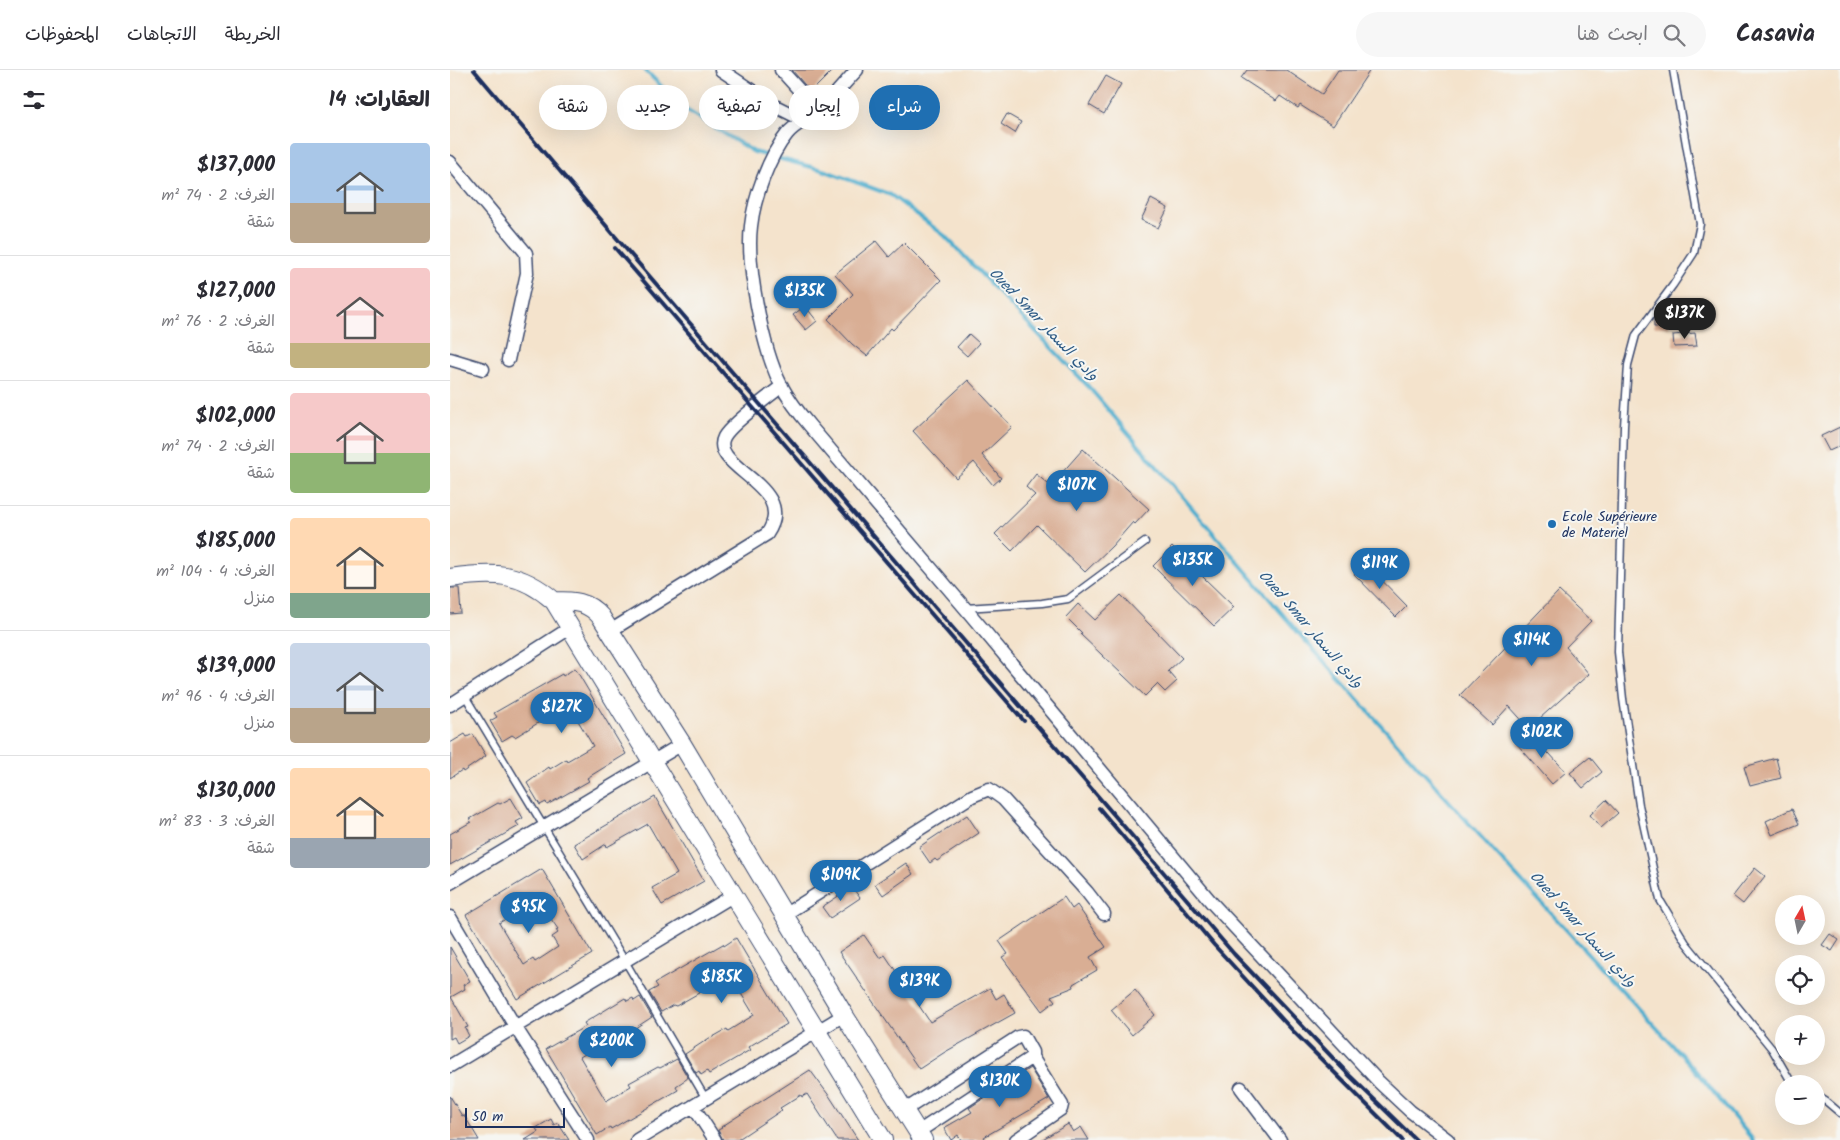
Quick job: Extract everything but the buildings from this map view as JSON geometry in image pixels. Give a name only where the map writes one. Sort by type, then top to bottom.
[{"type":"street","points":[[721,70],[775,106],[789,113]]},
{"type":"street","points":[[781,70],[795,85]]},
{"type":"street","points":[[843,85],[857,70]]},
{"type":"street","points":[[792,130],[787,134],[769,166],[754,209],[750,246],[760,324],[782,386],[794,406],[1212,903],[1379,1082],[1410,1111],[1448,1140]]},
{"type":"street","points":[[450,162],[526,253],[527,273],[508,360]]},
{"type":"street","points":[[450,359],[483,369]]},
{"type":"street","points":[[610,631],[767,534],[773,525],[775,514],[773,504],[768,495],[724,453],[722,441],[724,435],[738,422],[782,386]]},
{"type":"street","points":[[450,578],[494,574],[510,576],[542,590],[554,601],[882,1140]]},
{"type":"street","points":[[554,601],[582,602],[596,610],[682,744],[844,1015],[921,1136],[1032,1057]]},
{"type":"street","points":[[450,706],[570,628]]},
{"type":"street","points":[[450,883],[682,744]]},
{"type":"street","points":[[784,915],[964,801],[989,789],[1003,799],[1087,892],[1104,914]]},
{"type":"street","points":[[450,1066],[734,895]]},
{"type":"street","points":[[450,917],[516,1028],[588,1140]]},
{"type":"street","points":[[637,1140],[844,1015]]},
{"type":"street","points":[[905,1110],[1018,1037],[1023,1036],[1032,1052],[1032,1057],[1062,1105],[1061,1110],[1016,1140]]},
{"type":"street","points":[[1241,1088],[1280,1140]]},
{"type":"street","points":[[693,1106],[715,1140]]},
{"type":"lane","points":[[1674,70],[1700,224],[1694,253],[1636,335],[1628,365],[1624,426],[1618,652],[1623,699],[1639,805],[1660,900],[1686,943],[1772,1049],[1787,1075]]},
{"type":"lane","points":[[965,608],[1042,603],[1068,599],[1145,542]]},
{"type":"lane","points":[[465,696],[706,1099]]},
{"type":"lane","points":[[1825,1101],[1840,1113]]},
{"type":"waterway","name":"Oued Smar وادي السمار","points":[[645,70],[683,108],[754,152],[823,170],[891,195],[945,236],[1088,386],[1302,637],[1499,857],[1690,1064],[1753,1140]]},
{"type":"railway","points":[[474,70],[1234,954],[1350,1076],[1416,1140]]},
{"type":"railway","points":[[615,248],[1024,721]]},
{"type":"railway","points":[[1099,808],[1214,945],[1294,1032],[1402,1140]]},
{"type":"place","name":"Ecole Supérieure de Materiel","points":[[1552,524]]}]
